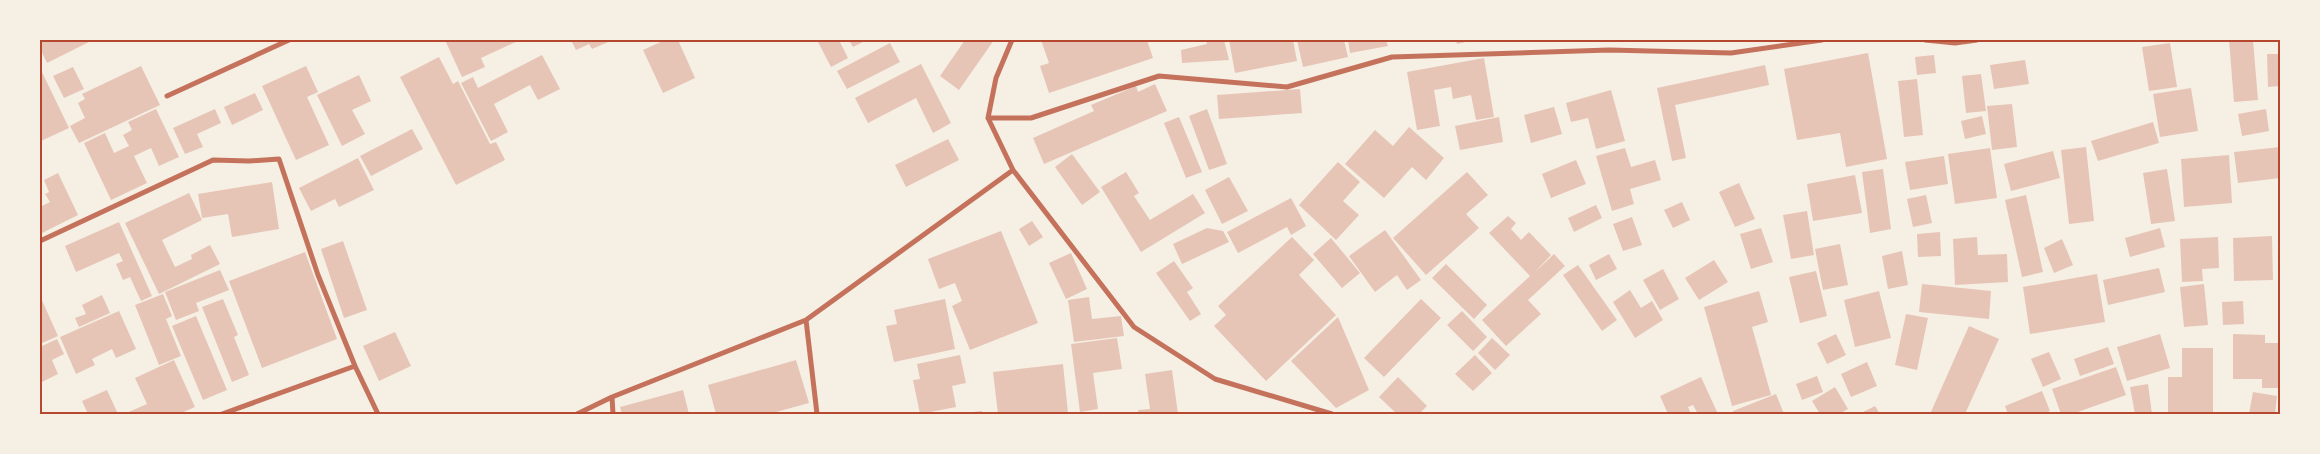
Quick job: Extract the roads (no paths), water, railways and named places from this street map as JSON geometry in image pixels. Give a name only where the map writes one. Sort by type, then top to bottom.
[{"type":"street","points":[[167,96],[289,40]]},
{"type":"street","points":[[1012,40],[996,78],[988,118],[1013,170],[1134,327],[1215,379],[1332,414]]},
{"type":"street","points":[[988,118],[1032,118],[1159,76],[1287,87],[1392,57],[1609,50],[1731,54],[1822,40]]},
{"type":"street","points":[[1925,40],[1955,43],[1977,40]]},
{"type":"street","points":[[40,242],[213,160],[249,161],[280,159],[318,275],[355,366],[378,414]]},
{"type":"street","points":[[577,414],[612,397],[806,320],[1013,170]]},
{"type":"street","points":[[806,320],[817,414]]},
{"type":"street","points":[[222,414],[355,366]]},
{"type":"street","points":[[612,397],[613,414]]}]
